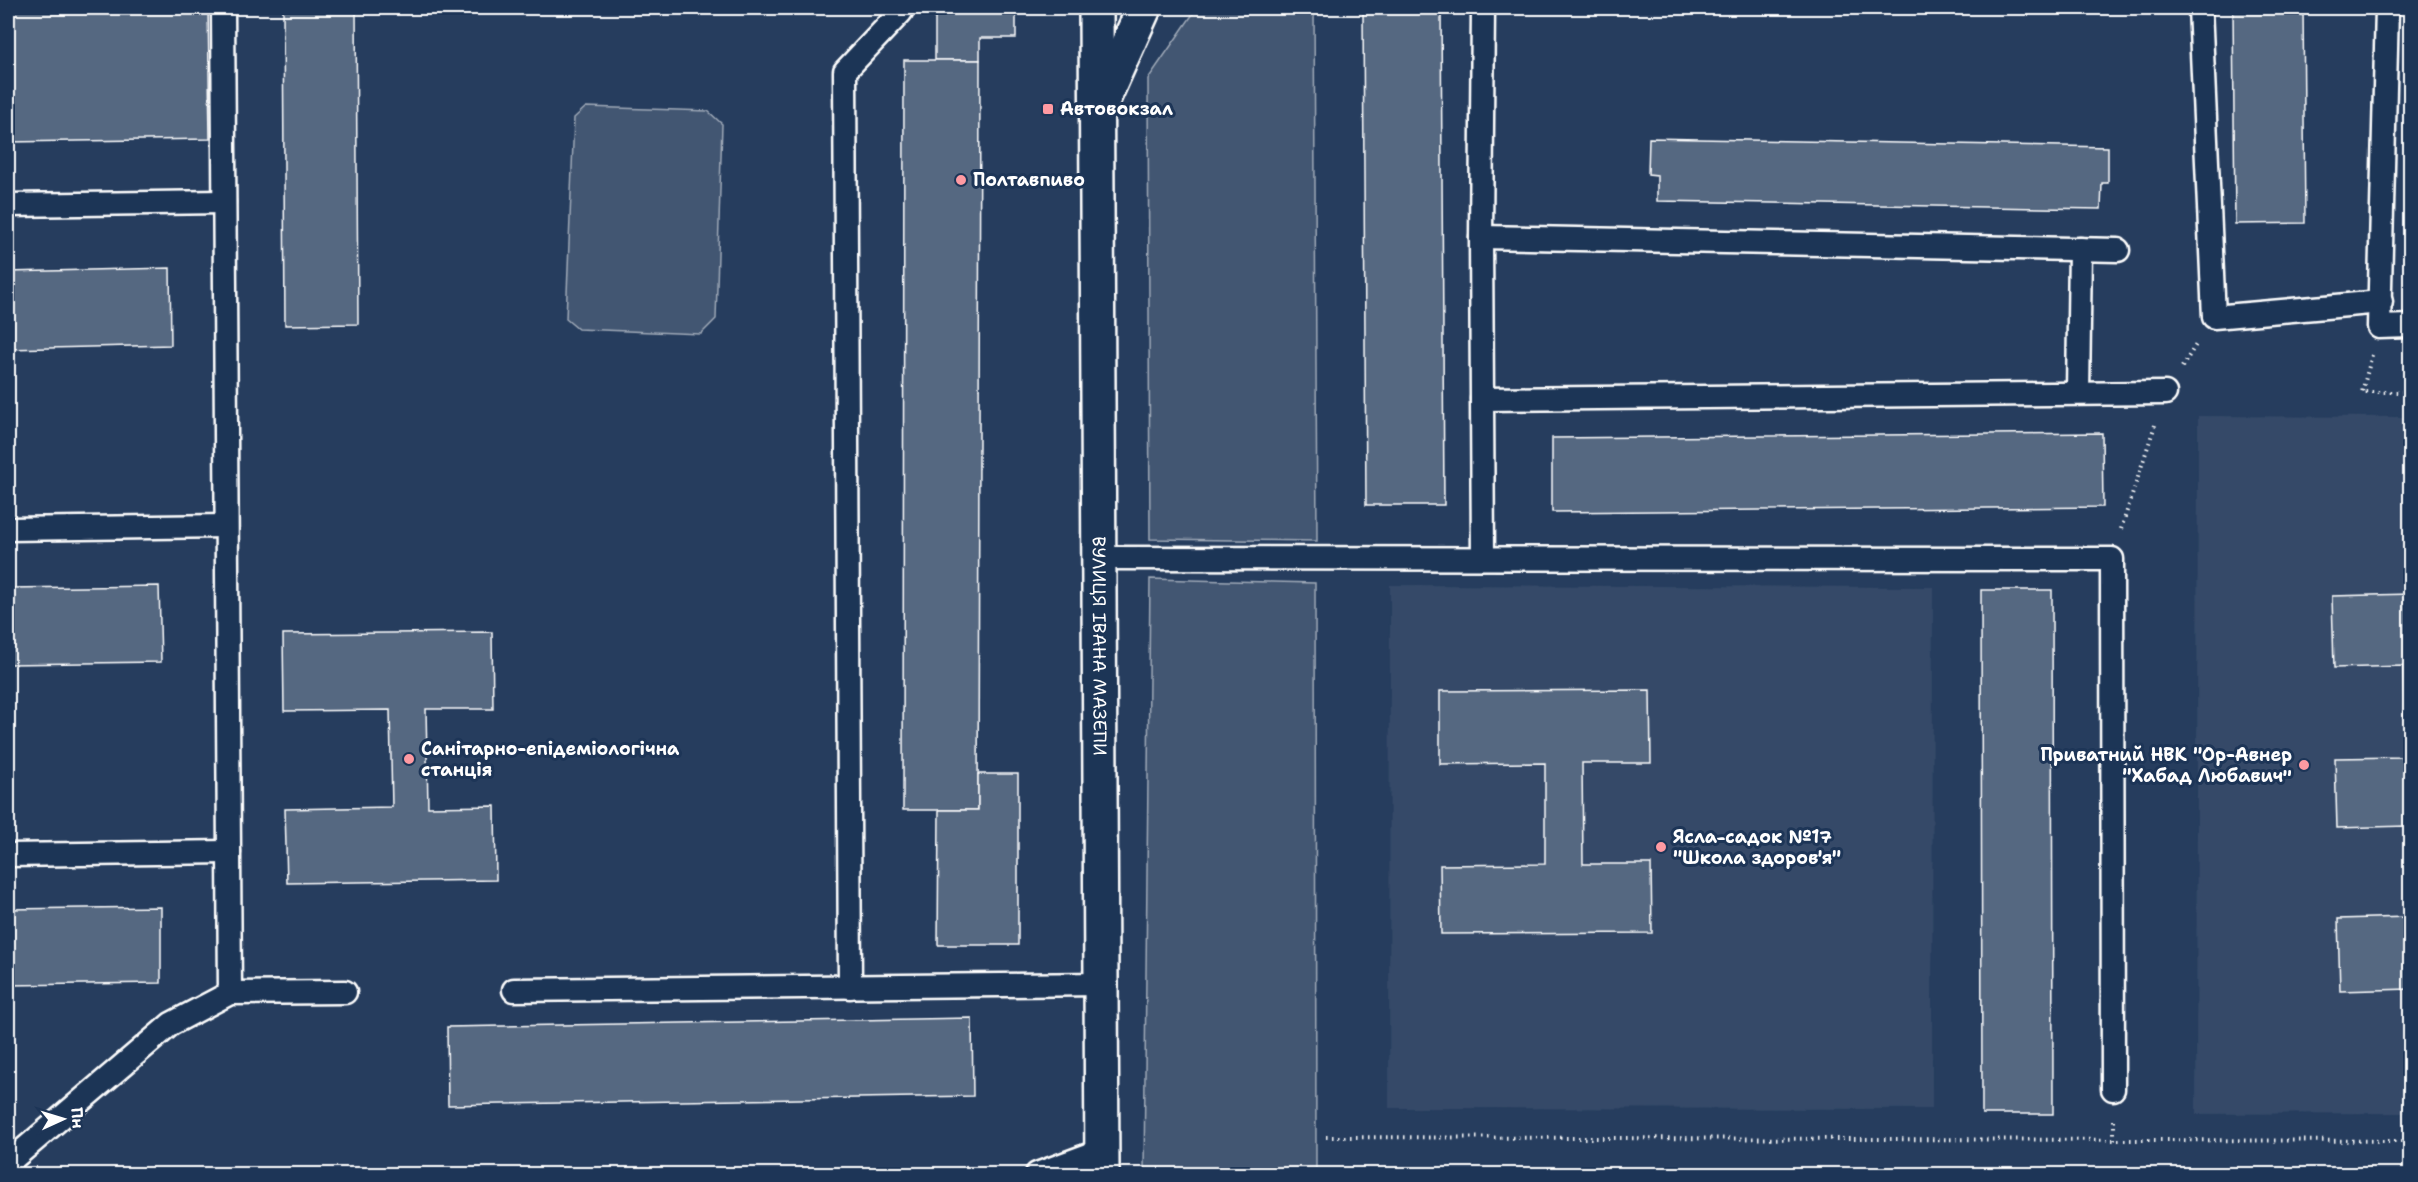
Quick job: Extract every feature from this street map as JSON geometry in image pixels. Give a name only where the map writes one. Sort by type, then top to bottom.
[{"type":"main road","name":"ВУЛИЦЯ ІВАНА МАЗЕПИ","points":[[1096,8],[1102,1162]]},
{"type":"main road","name":"ВУЛИЦЯ ІВАНА МАЗЕПИ","points":[[1096,117],[1144,8]]},
{"type":"lane","points":[[223,8],[230,993]]},
{"type":"lane","points":[[850,987],[845,71],[901,12],[901,8]]},
{"type":"lane","points":[[1483,8],[1481,237],[1483,558]]},
{"type":"lane","points":[[2200,8],[2214,317],[2381,302]]},
{"type":"lane","points":[[2388,8],[2379,327],[2410,326]]},
{"type":"lane","points":[[8,205],[224,202]]},
{"type":"lane","points":[[1481,237],[2118,250]]},
{"type":"lane","points":[[2078,393],[2080,249]]},
{"type":"lane","points":[[1482,399],[2165,393]]},
{"type":"lane","points":[[8,529],[226,526]]},
{"type":"lane","points":[[1098,558],[2112,559],[2113,1089]]},
{"type":"lane","points":[[8,855],[229,852]]},
{"type":"lane","points":[[514,990],[1101,984]]},
{"type":"lane","points":[[8,1163],[171,1024],[230,993],[345,992]]},
{"type":"lane","points":[[1037,1174],[1102,1162]]},
{"type":"path","points":[[2112,559],[2165,393],[2214,317]]},
{"type":"path","points":[[2379,327],[2362,392],[2410,392]]},
{"type":"path","points":[[1326,1137],[2410,1141]]},
{"type":"shaded area","points":[[1197,8],[1314,8],[1317,541],[1150,539],[1148,79]]},
{"type":"shaded area","points":[[586,107],[708,111],[722,124],[716,319],[701,334],[578,329],[566,319],[574,118]]},
{"type":"shaded area","name":"Приватний НВК \"Ор-Авнер \"Хабад Любавич\"","points":[[2198,416],[2410,417],[2410,1113],[2196,1114]]},
{"type":"shaded area","points":[[1150,579],[1315,583],[1316,1174],[1144,1174]]},
{"type":"shaded area","name":"Ясла-садок №17 \"Школа здоров'я\"","points":[[1390,585],[1933,587],[1932,1109],[1389,1108]]},
{"type":"building","points":[[8,8],[208,8],[210,139],[8,142]]},
{"type":"building","points":[[283,8],[356,8],[358,324],[285,325]]},
{"type":"building","points":[[935,8],[1016,8],[1016,38],[980,38],[980,60],[935,60]]},
{"type":"building","points":[[1363,8],[1441,8],[1444,505],[1366,505]]},
{"type":"building","points":[[2233,8],[2303,8],[2305,223],[2235,224]]},
{"type":"building","points":[[904,60],[980,60],[978,810],[903,810]]},
{"type":"building","points":[[1649,138],[2108,147],[2108,183],[2102,183],[2101,209],[1657,201],[1657,175],[1648,174]]},
{"type":"building","points":[[170,268],[171,345],[8,349],[8,272]]},
{"type":"building","points":[[2102,433],[2103,507],[1552,512],[1552,438]]},
{"type":"building","points":[[159,586],[161,662],[8,664],[8,588]]},
{"type":"building","points":[[1981,590],[2052,590],[2053,1114],[1982,1114]]},
{"type":"building","points":[[2410,594],[2410,989],[2340,991],[2338,919],[2408,917],[2406,826],[2337,828],[2335,758],[2405,757],[2403,666],[2334,668],[2332,596]]},
{"type":"building","name":"Санітарно-епідеміологічна станція","points":[[492,632],[493,709],[426,709],[428,807],[495,806],[496,880],[287,883],[285,809],[392,807],[390,710],[284,711],[283,634]]},
{"type":"building","points":[[1650,690],[1651,763],[1582,763],[1583,864],[1651,864],[1652,933],[1441,934],[1440,865],[1545,864],[1545,763],[1440,764],[1440,691]]},
{"type":"building","points":[[978,774],[1018,774],[1018,945],[938,945],[939,810],[978,810]]},
{"type":"building","points":[[161,907],[161,983],[8,985],[8,909]]},
{"type":"building","points":[[972,1018],[973,1096],[448,1105],[447,1027]]},
{"type":"place","name":"Автовокзал","points":[[1048,109]]},
{"type":"place","name":"Полтавпиво","points":[[961,180]]},
{"type":"place","name":"Санітарно-епідеміологічна станція","points":[[409,759]]},
{"type":"place","name":"Приватний НВК \"Ор-Авнер \"Хабад Любавич\"","points":[[2304,765]]},
{"type":"place","name":"Ясла-садок №17 \"Школа здоров'я\"","points":[[1661,847]]}]
